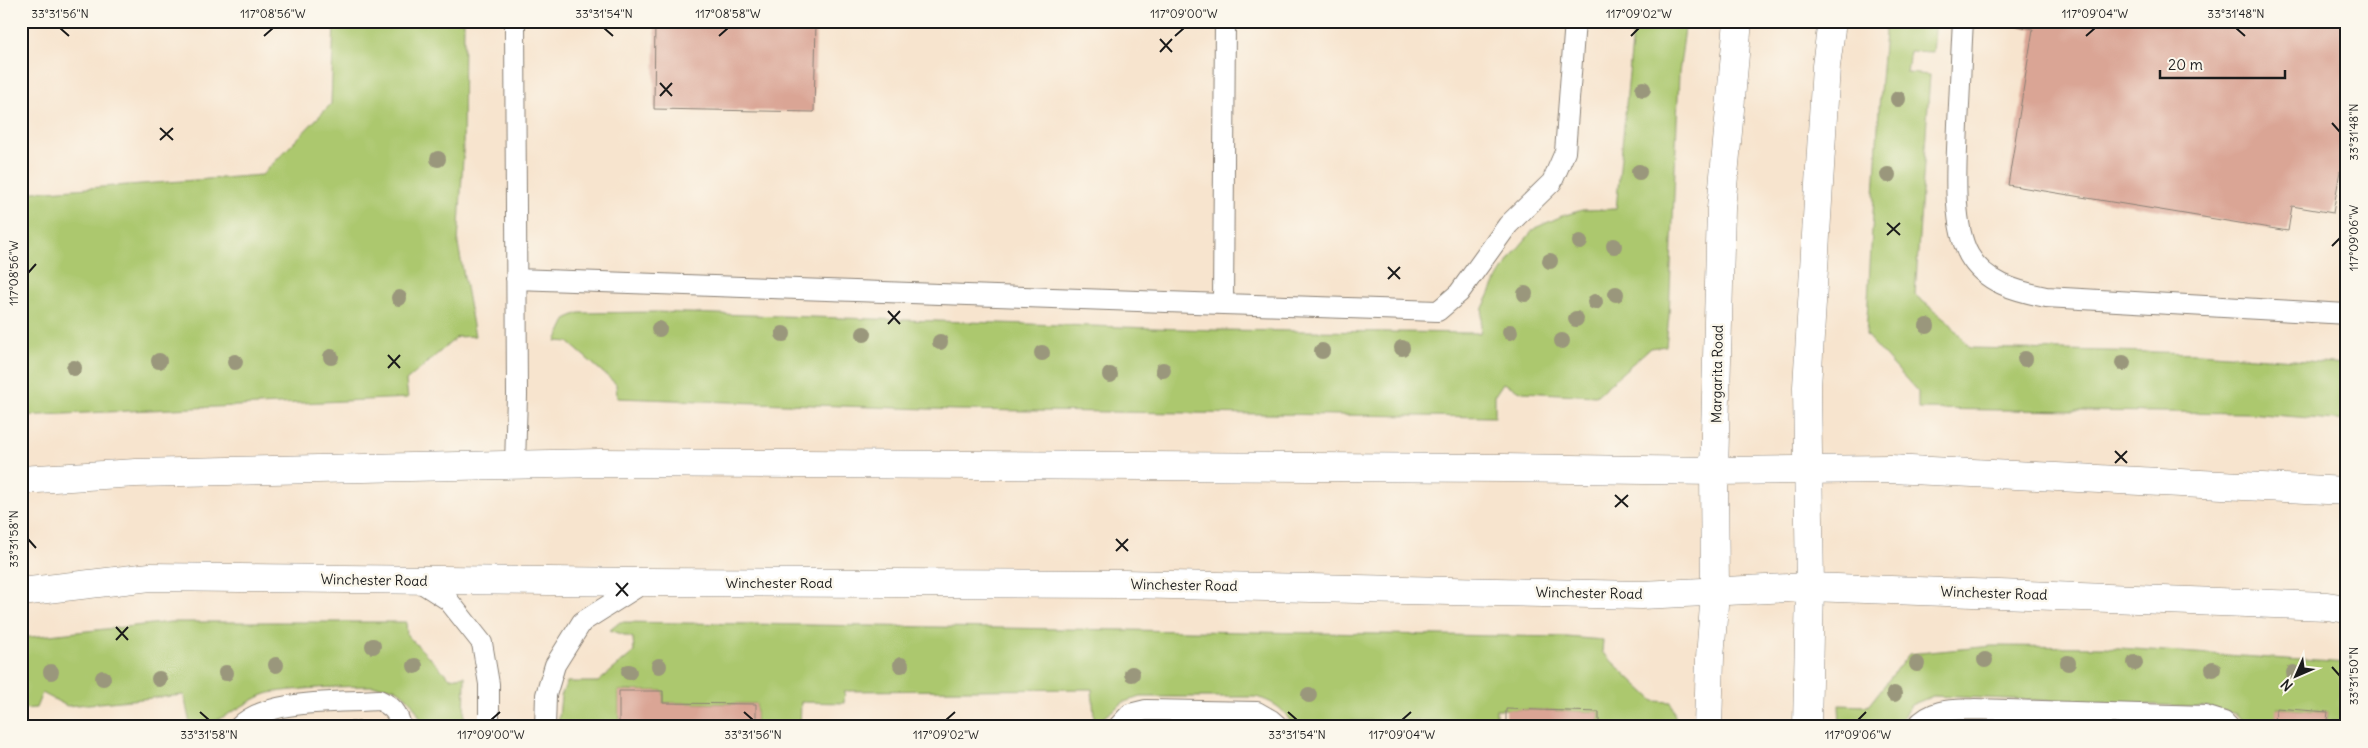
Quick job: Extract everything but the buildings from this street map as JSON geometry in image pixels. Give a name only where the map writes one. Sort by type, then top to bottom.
[{"type":"main road","name":"Margarita Road","points":[[1708,727],[1710,658],[1715,592],[1714,471],[1720,209],[1738,21]]},
{"type":"main road","points":[[1807,727],[1810,471],[1807,387],[1826,66],[1832,21]]},
{"type":"main road","points":[[21,480],[136,473],[619,463],[1484,467],[1714,471],[1890,469],[2347,491]]},
{"type":"main road","name":"Winchester Road","points":[[21,592],[150,577],[1114,584],[1641,595],[1810,587],[2327,606],[2347,609]]},
{"type":"lane","points":[[515,21],[515,465]]},
{"type":"lane","points":[[1223,304],[1225,21]]},
{"type":"lane","points":[[516,279],[1438,311],[1459,292],[1508,225],[1552,182],[1565,152],[1575,21]]},
{"type":"lane","points":[[1963,21],[1956,184],[1957,203],[1959,222],[1969,255],[1986,275],[2011,290],[2046,297],[2347,314]]},
{"type":"lane","points":[[417,580],[448,600],[482,643],[489,684],[489,727]]},
{"type":"lane","points":[[545,727],[546,695],[555,665],[582,622],[645,582]]},
{"type":"lane","points":[[239,727],[251,717],[276,707],[379,700],[389,705],[398,714],[401,727]]},
{"type":"lane","points":[[1916,727],[1923,719],[1940,710],[1975,709],[2206,716],[2224,722],[2229,727]]},
{"type":"lane","points":[[1118,727],[1130,714],[1146,710],[1257,712],[1272,720],[1278,727]]},
{"type":"green space","points":[[334,21],[464,21],[463,158],[458,244],[475,336],[457,337],[406,381],[408,398],[21,416],[21,193],[262,175],[331,104]]},
{"type":"green space","points":[[1634,21],[1686,21],[1679,73],[1669,316],[1666,346],[1650,348],[1596,396],[1523,392],[1503,383],[1495,395],[1495,417],[956,410],[617,398],[616,384],[568,342],[556,341],[567,318],[579,313],[656,312],[1215,330],[1480,333],[1483,308],[1496,281],[1514,253],[1535,228],[1562,216],[1582,210],[1616,209]]},
{"type":"green space","points":[[1886,21],[1936,21],[1933,52],[1910,51],[1907,73],[1930,75],[1915,295],[1949,322],[1970,348],[2200,353],[2347,364],[2347,421],[2248,413],[1918,409],[1918,392],[1866,335]]},
{"type":"green space","points":[[171,622],[406,622],[407,635],[450,678],[465,676],[464,727],[423,727],[416,710],[400,691],[394,688],[371,686],[290,690],[266,694],[218,719],[198,725],[190,724],[184,695],[67,706],[42,693],[36,708],[21,709],[21,638]]},
{"type":"green space","points":[[620,622],[1567,637],[1603,640],[1602,652],[1654,701],[1671,702],[1678,727],[1599,727],[1599,712],[1496,709],[1496,727],[1469,727],[1469,721],[1334,721],[1333,727],[1293,727],[1283,711],[1257,697],[1140,697],[1124,702],[1097,722],[1094,717],[1092,689],[845,691],[844,703],[801,702],[800,727],[756,727],[756,704],[663,703],[663,691],[619,691],[619,727],[558,727],[561,696],[567,682],[598,682],[634,652],[633,638],[610,630]]},
{"type":"green space","points":[[1992,646],[2104,647],[2347,663],[2347,722],[2327,721],[2328,712],[2277,708],[2275,727],[2248,727],[2236,714],[2208,707],[1933,696],[1911,705],[1896,727],[1840,727],[1839,705],[1868,706],[1909,654]]},
{"type":"green space","points":[[1142,722],[1245,723],[1257,727],[1133,727]]}]
